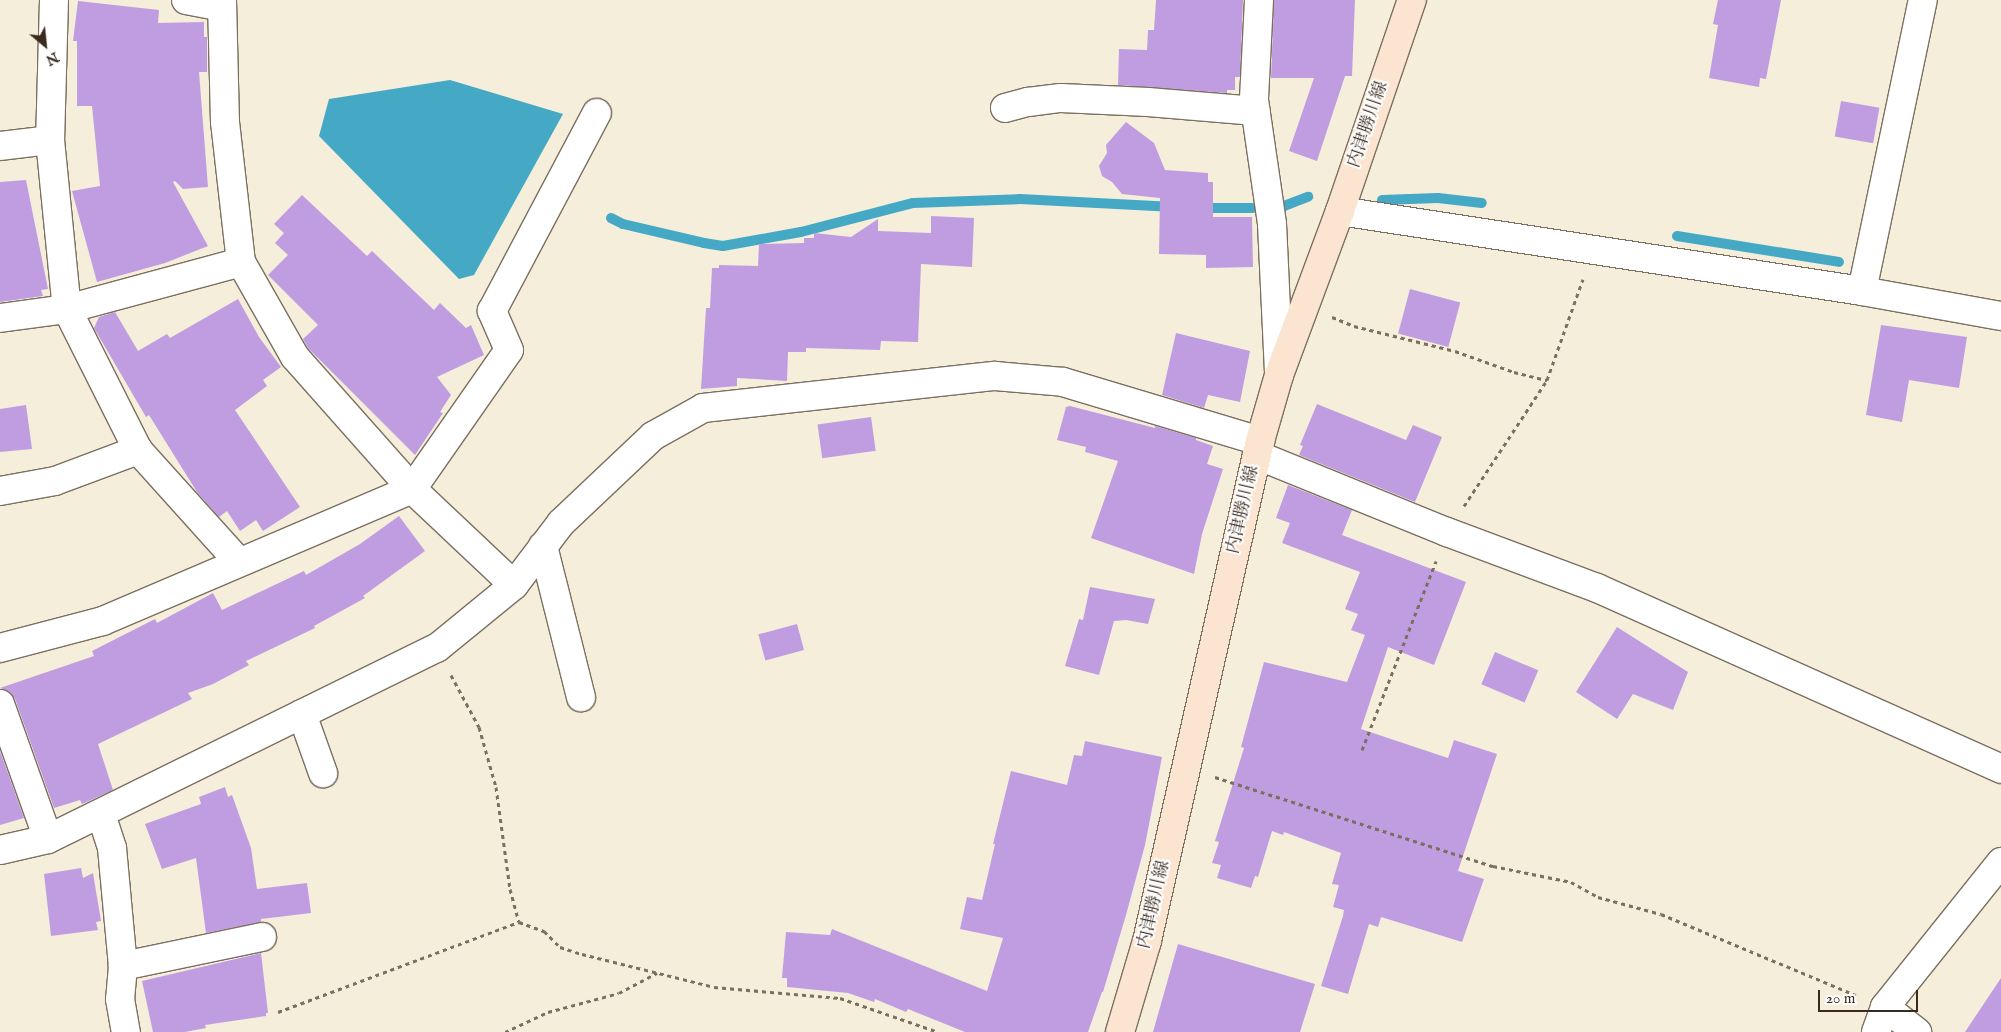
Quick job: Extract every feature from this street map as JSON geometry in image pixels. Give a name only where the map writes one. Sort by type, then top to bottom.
[{"type":"main road","name":"内津勝川線","points":[[1120,1032],[1147,941],[1258,448],[1279,376],[1340,211],[1412,0]]},
{"type":"street","points":[[54,0],[50,140],[67,309],[138,450],[238,561]]},
{"type":"street","points":[[186,0],[222,4],[225,122],[241,262],[295,357],[412,489],[514,585]]},
{"type":"street","points":[[1259,0],[1256,111],[1272,224],[1279,376]]},
{"type":"street","points":[[1862,291],[1923,0]]},
{"type":"street","points":[[1005,108],[1028,102],[1061,98],[1148,102],[1256,111]]},
{"type":"street","points":[[0,648],[103,620],[238,561],[412,489],[509,350],[492,311],[597,113]]},
{"type":"street","points":[[0,146],[50,140]]},
{"type":"street","points":[[1340,211],[1862,291],[2001,316]]},
{"type":"street","points":[[0,318],[67,309],[241,262]]},
{"type":"street","points":[[0,850],[48,839],[437,648],[514,585],[561,523],[654,436],[704,408],[995,376],[1063,382],[1258,448],[1447,532],[1597,588],[2001,769]]},
{"type":"street","points":[[0,491],[55,481],[138,450]]},
{"type":"street","points":[[543,546],[581,696]]},
{"type":"street","points":[[0,704],[48,839]]},
{"type":"street","points":[[302,714],[323,773]]},
{"type":"street","points":[[100,814],[112,848],[123,966],[120,999],[126,1032]]},
{"type":"street","points":[[1876,1032],[1884,1006],[2001,862]]},
{"type":"street","points":[[123,966],[262,937]]},
{"type":"street","points":[[1884,1006],[1917,1032]]},
{"type":"path","points":[[1362,750],[1447,532],[1547,380],[1593,250]]},
{"type":"path","points":[[1305,305],[1354,326],[1455,351],[1514,372],[1547,380]]},
{"type":"path","points":[[437,648],[479,727],[496,787],[510,889],[519,922]]},
{"type":"path","points":[[1186,768],[1493,866],[1571,882],[1598,898],[1661,914],[1795,972],[1884,1006]]},
{"type":"path","points":[[278,1012],[519,922],[544,930],[560,947],[714,987],[840,998],[938,1032]]},
{"type":"path","points":[[505,1032],[548,1012],[619,993],[658,972]]},
{"type":"water","points":[[450,80],[563,114],[474,275],[459,279],[319,136],[329,99]]},
{"type":"building","points":[[1156,0],[1243,0],[1240,77],[1235,77],[1235,90],[1227,90],[1227,93],[1118,85],[1119,49],[1147,50],[1148,30],[1154,30]]},
{"type":"building","points":[[1274,0],[1355,0],[1352,76],[1345,76],[1317,161],[1289,151],[1314,78],[1271,78]]},
{"type":"building","points":[[1718,0],[1781,0],[1766,79],[1760,78],[1759,87],[1709,78],[1718,25],[1713,24]]},
{"type":"building","points":[[78,1],[159,10],[158,23],[204,22],[204,37],[207,37],[207,72],[199,72],[208,187],[183,189],[175,181],[173,182],[208,246],[165,263],[97,282],[72,191],[100,186],[92,106],[77,106],[77,41],[73,41]]},
{"type":"building","points":[[1841,101],[1879,108],[1873,143],[1835,136]]},
{"type":"building","points":[[1126,122],[1154,143],[1165,170],[1208,173],[1208,182],[1213,182],[1213,217],[1252,217],[1253,267],[1206,268],[1206,255],[1159,254],[1160,198],[1122,194],[1112,182],[1102,176],[1099,166],[1107,153],[1106,145]]},
{"type":"building","points":[[26,180],[48,289],[41,290],[43,296],[0,302],[0,182]]},
{"type":"building","points":[[302,195],[367,256],[372,251],[434,310],[440,303],[466,328],[471,325],[484,355],[437,377],[451,395],[440,412],[443,413],[415,455],[308,348],[303,339],[318,325],[268,275],[288,255],[275,243],[284,233],[274,224]]},
{"type":"building","points":[[931,216],[974,218],[972,267],[921,264],[918,342],[881,341],[880,350],[806,348],[806,352],[788,352],[787,381],[737,378],[737,386],[701,389],[706,308],[710,308],[712,268],[719,268],[719,265],[758,266],[759,244],[804,243],[804,238],[814,238],[814,233],[851,237],[878,219],[878,231],[931,233]]},
{"type":"building","points":[[1410,289],[1460,302],[1448,347],[1398,333]]},
{"type":"building","points":[[238,299],[259,337],[281,367],[263,380],[267,386],[235,410],[300,507],[263,531],[256,520],[240,531],[227,511],[219,517],[197,492],[149,415],[146,417],[94,328],[99,317],[115,312],[138,351],[167,334],[170,338]]},
{"type":"building","points":[[1881,325],[1967,337],[1959,388],[1909,380],[1902,422],[1866,415]]},
{"type":"building","points":[[1176,333],[1250,351],[1240,402],[1208,395],[1204,408],[1162,395]]},
{"type":"building","points":[[1317,404],[1406,440],[1413,425],[1442,437],[1415,502],[1299,455],[1303,446],[1300,445]]},
{"type":"building","points":[[26,405],[32,449],[0,452],[0,409]]},
{"type":"building","points":[[1070,406],[1155,428],[1155,426],[1196,438],[1196,440],[1213,446],[1207,464],[1223,469],[1202,534],[1194,574],[1091,538],[1118,461],[1085,452],[1086,447],[1057,440],[1066,407]]},
{"type":"building","points":[[871,417],[876,451],[822,458],[818,425]]},
{"type":"building","points":[[1288,485],[1352,510],[1342,535],[1466,582],[1434,665],[1388,647],[1361,729],[1448,758],[1454,740],[1497,754],[1458,871],[1484,879],[1462,942],[1381,917],[1378,927],[1369,924],[1348,994],[1321,986],[1344,910],[1333,907],[1339,885],[1332,884],[1341,853],[1284,832],[1283,835],[1272,831],[1258,877],[1255,876],[1251,888],[1217,878],[1221,865],[1212,863],[1219,842],[1215,841],[1244,748],[1241,747],[1264,662],[1347,682],[1365,635],[1351,630],[1358,614],[1345,609],[1360,572],[1282,543],[1290,523],[1276,518]]},
{"type":"building","points":[[399,516],[425,551],[363,596],[365,598],[314,626],[315,628],[246,661],[249,665],[213,684],[188,693],[192,699],[98,744],[113,790],[82,804],[80,800],[54,808],[15,699],[10,692],[0,688],[94,656],[92,651],[155,619],[157,623],[213,593],[222,610],[304,571],[306,575],[360,544]]},
{"type":"building","points":[[1090,587],[1155,599],[1148,624],[1126,620],[1114,621],[1099,675],[1065,666],[1079,619],[1083,620]]},
{"type":"building","points":[[797,624],[804,650],[765,660],[758,634]]},
{"type":"building","points":[[1617,627],[1688,672],[1673,710],[1633,694],[1617,719],[1576,692]]},
{"type":"building","points":[[1495,652],[1538,670],[1525,703],[1481,684]]},
{"type":"building","points":[[1085,741],[1162,757],[1145,845],[1103,992],[1088,1032],[965,1032],[908,1009],[906,1012],[875,999],[874,1002],[848,993],[787,987],[787,978],[782,978],[786,932],[830,935],[832,929],[987,991],[1003,938],[960,929],[967,897],[982,900],[995,844],[993,844],[1011,771],[1067,785],[1074,755],[1082,756]]},
{"type":"building","points":[[0,751],[24,818],[0,825]]},
{"type":"building","points":[[225,787],[228,797],[232,795],[251,848],[257,889],[307,883],[311,913],[261,919],[261,922],[206,933],[196,858],[162,869],[145,824],[201,804],[199,797]]},
{"type":"building","points":[[81,868],[83,878],[93,873],[101,921],[96,922],[98,930],[51,936],[44,874]]},
{"type":"building","points":[[1178,944],[1315,984],[1300,1032],[1153,1032]]},
{"type":"building","points":[[261,953],[268,1013],[266,1013],[266,1016],[205,1025],[206,1028],[185,1032],[153,1032],[142,981]]},
{"type":"building","points":[[2001,978],[2001,1032],[1965,1032]]},
{"type":"waterway","points":[[1284,206],[1308,197]]},
{"type":"waterway","points":[[1382,200],[1438,198],[1482,203]]},
{"type":"waterway","points":[[611,218],[623,224],[723,246],[801,232],[913,203],[1020,199],[1174,207]]},
{"type":"waterway","points":[[1201,208],[1253,208]]},
{"type":"waterway","points":[[1677,236],[1839,262]]}]
